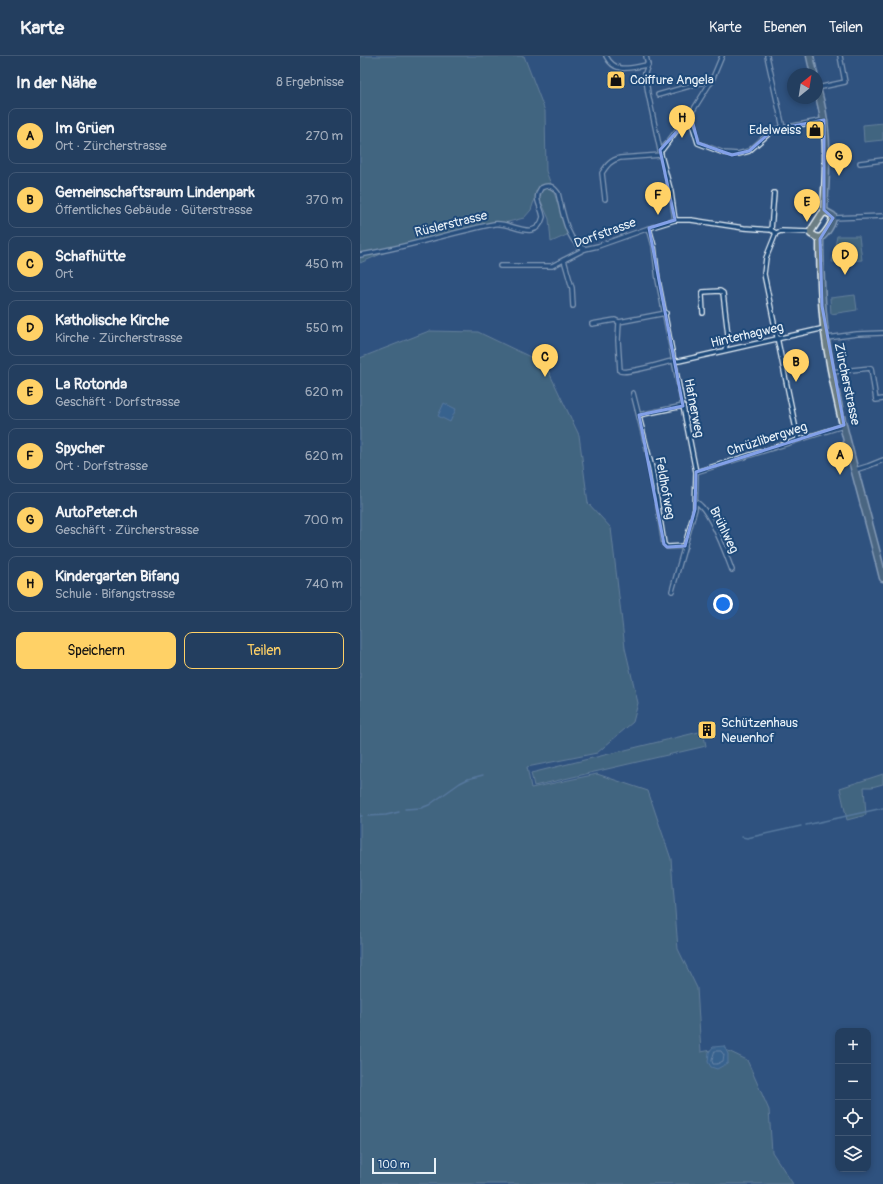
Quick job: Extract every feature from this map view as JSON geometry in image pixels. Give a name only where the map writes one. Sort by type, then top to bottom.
[{"type":"main road","points":[[810,56],[813,68]]},
{"type":"main road","points":[[820,104],[824,120],[826,152],[824,212],[811,232],[816,238],[824,236],[832,222],[833,218],[828,212],[824,212]]},
{"type":"main road","name":"Zürcherstrasse","points":[[820,238],[822,306],[832,372],[855,470],[883,578]]},
{"type":"street","points":[[606,56],[614,67],[620,69],[648,65]]},
{"type":"street","points":[[646,56],[648,65],[645,73],[661,155],[671,192],[675,220]]},
{"type":"street","points":[[722,56],[718,69],[711,83],[694,108],[691,116],[693,129],[698,142],[732,155],[744,153],[749,151],[773,130],[824,120]]},
{"type":"street","points":[[767,56],[783,128]]},
{"type":"street","points":[[823,87],[846,82],[840,56]]},
{"type":"street","points":[[658,95],[707,81],[711,83]]},
{"type":"street","points":[[660,150],[662,150],[686,118],[691,116]]},
{"type":"street","points":[[605,199],[602,173],[614,159],[661,155]]},
{"type":"street","points":[[860,162],[883,160]]},
{"type":"street","name":"Rüslerstrasse","points":[[360,255],[406,246],[500,223],[528,231],[536,229],[542,222],[543,217],[537,199],[537,194],[541,188],[550,186],[554,187],[558,193],[571,237],[580,247],[585,249]]},
{"type":"street","points":[[771,230],[774,194]]},
{"type":"street","points":[[833,218],[883,216]]},
{"type":"street","name":"Dorfstrasse","points":[[500,266],[552,266],[585,249],[675,220],[691,220],[744,228],[771,230],[776,233]]},
{"type":"street","name":"Hafnerweg","points":[[649,228],[654,246],[658,280],[666,313],[696,472],[696,502],[672,591]]},
{"type":"street","points":[[798,439],[764,274],[766,258],[776,233],[781,231],[811,232]]},
{"type":"street","points":[[564,260],[572,291],[573,306]]},
{"type":"street","points":[[703,313],[703,292],[720,291],[723,293],[728,335],[725,350]]},
{"type":"street","points":[[592,324],[615,320],[619,322],[666,313]]},
{"type":"street","name":"Hinterhagweg","points":[[619,322],[618,340],[620,371],[622,372],[825,328]]},
{"type":"street","points":[[827,338],[857,334],[883,333]]},
{"type":"street","points":[[832,372],[871,368],[876,400],[883,400]]},
{"type":"street","name":"Feldhofweg","points":[[633,393],[652,468],[664,544],[667,547],[685,546]]},
{"type":"street","points":[[639,415],[684,406]]},
{"type":"street","name":"Chrüzlibergweg","points":[[696,472],[844,425]]},
{"type":"street","points":[[855,470],[883,460]]},
{"type":"street","name":"Brühlweg","points":[[696,502],[700,504],[707,513],[732,570]]},
{"type":"highlighted area","points":[[691,116],[698,143],[732,155],[749,151],[773,130],[824,120],[824,210],[833,218],[820,239],[822,306],[844,425],[696,472],[695,509],[685,546],[667,547],[664,544],[639,415],[683,406],[649,228],[675,220],[660,150]]},
{"type":"green space","points":[[360,56],[524,56],[545,111],[546,171],[569,234],[551,242],[549,219],[540,199],[534,201],[531,210],[524,218],[406,246],[402,245],[360,263]]},
{"type":"green space","points":[[883,123],[883,140],[864,142],[863,125]]},
{"type":"green space","points":[[837,236],[859,236],[862,260],[832,262]]},
{"type":"green space","points":[[855,295],[857,310],[831,314],[830,298]]},
{"type":"green space","points":[[429,331],[478,332],[545,364],[579,435],[588,503],[611,528],[625,648],[638,703],[633,722],[597,753],[527,767],[531,788],[597,774],[648,791],[671,859],[678,949],[697,988],[701,1052],[722,1048],[747,1060],[769,1110],[772,1152],[793,1184],[360,1184],[360,358]]},
{"type":"green space","points":[[703,731],[706,746],[534,786],[531,773]]},
{"type":"green space","points":[[883,774],[883,784],[872,787],[864,787],[866,815],[847,820],[840,788]]},
{"type":"water","points":[[444,403],[456,409],[450,422],[438,416]]},
{"type":"water","points":[[724,1046],[728,1054],[728,1063],[717,1069],[711,1067],[708,1062],[709,1052],[713,1047]]},
{"type":"waterway","points":[[405,809],[421,808],[429,805],[460,783],[483,775]]},
{"type":"waterway","points":[[806,825],[883,808]]},
{"type":"waterway","points":[[368,816],[386,815],[399,812]]},
{"type":"waterway","points":[[742,837],[747,838],[801,826]]},
{"type":"place","name":"Coiffure Angela","points":[[616,80]]},
{"type":"place","name":"Edelweiss","points":[[815,130]]},
{"type":"place","name":"Kindergarten Bifang","points":[[682,138]]},
{"type":"place","name":"AutoPeter.ch","points":[[839,176]]},
{"type":"place","name":"Spycher","points":[[658,215]]},
{"type":"place","name":"La Rotonda","points":[[807,222]]},
{"type":"place","name":"Katholische Kirche","points":[[845,275]]},
{"type":"place","name":"Schafhütte","points":[[545,377]]},
{"type":"place","name":"Gemeinschaftsraum Lindenpark","points":[[796,382]]},
{"type":"place","name":"Im Grüen","points":[[840,475]]},
{"type":"place","name":"Schützenhaus Neuenhof","points":[[707,730]]}]
